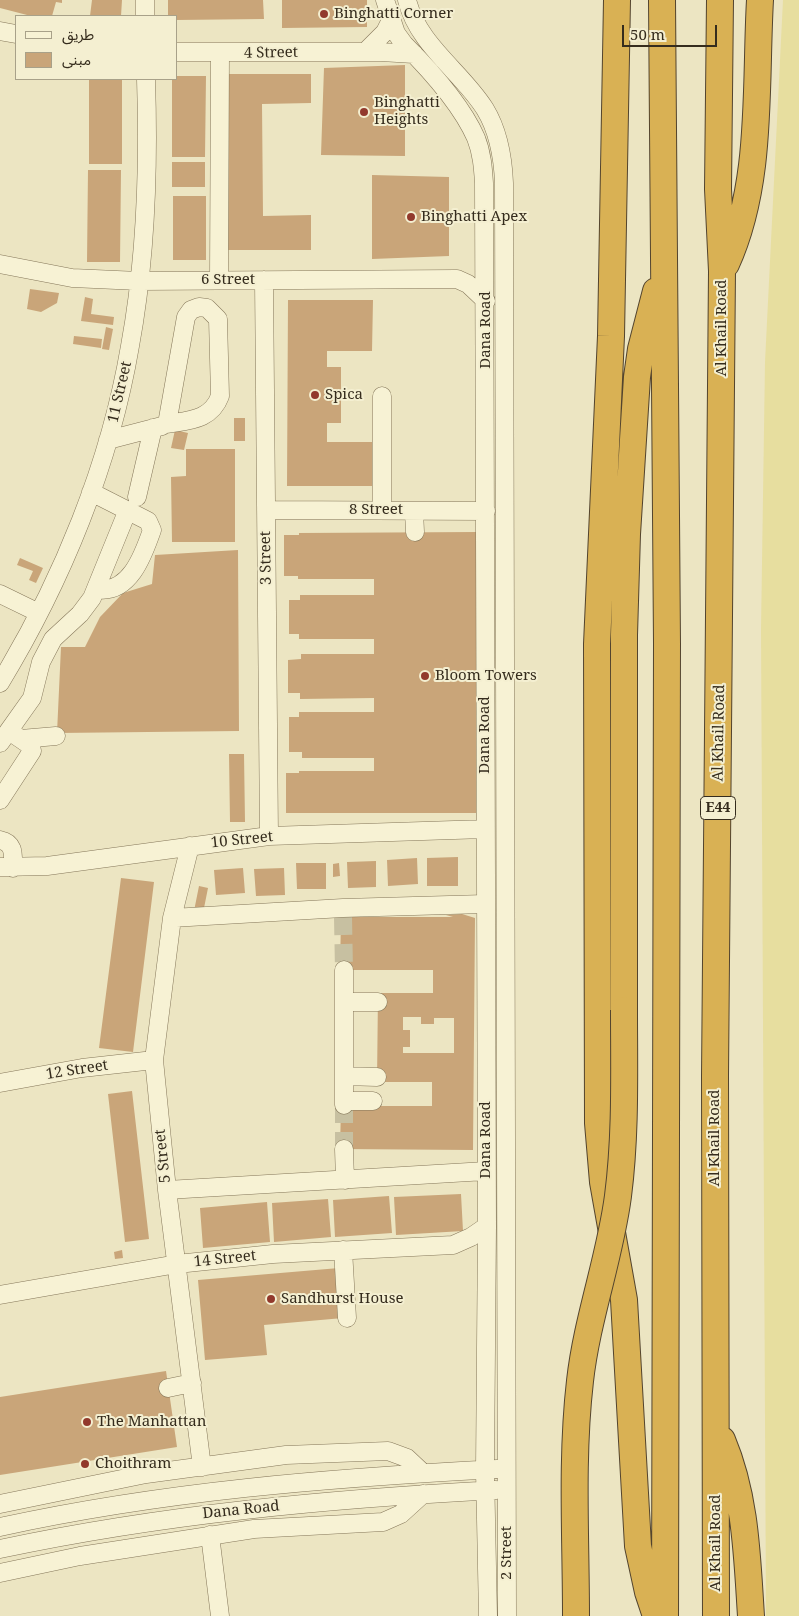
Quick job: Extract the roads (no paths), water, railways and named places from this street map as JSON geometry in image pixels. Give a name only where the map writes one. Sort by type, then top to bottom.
[{"type":"highway","points":[[617,0],[611,336],[598,634],[598,1123],[606,1201],[624,1300],[638,1546],[646,1584],[656,1616]]},
{"type":"highway","points":[[662,0],[667,643],[665,1616]]},
{"type":"highway","name":"Al Khail Road","points":[[716,1616],[715,1075],[722,271],[718,189],[720,0]]},
{"type":"highway","points":[[722,271],[743,218],[751,178],[760,0]]},
{"type":"highway","points":[[576,1616],[577,1410],[586,1340],[606,1262],[618,1196],[624,1129],[624,635],[634,405],[641,349],[664,267]]},
{"type":"highway","points":[[715,1422],[733,1470],[744,1519],[750,1616]]},
{"type":"street","points":[[145,0],[145,15]]},
{"type":"street","name":"Dana Road","points":[[385,0],[391,20],[400,38],[467,120],[476,140],[482,161],[484,184],[486,261],[485,904],[487,1226],[485,1490]]},
{"type":"street","name":"Dana Road","points":[[0,1549],[106,1528],[270,1506],[507,1489],[506,509],[503,157],[496,132],[484,109],[429,43],[417,25],[407,0]]},
{"type":"street","points":[[365,52],[385,32],[391,20]]},
{"type":"street","points":[[0,31],[15,34]]},
{"type":"street","name":"4 Street","points":[[178,52],[365,52],[414,54]]},
{"type":"street","points":[[219,280],[220,53]]},
{"type":"street","name":"11 Street","points":[[0,683],[39,613],[88,498],[116,412],[131,346],[140,281],[146,166],[146,80]]},
{"type":"street","points":[[486,261],[457,279],[473,288],[486,300]]},
{"type":"street","name":"6 Street","points":[[0,264],[72,278],[140,281],[457,279]]},
{"type":"street","name":"3 Street","points":[[264,280],[269,836]]},
{"type":"street","points":[[108,440],[153,428],[202,418],[216,405],[220,396],[218,319],[214,312],[207,308],[191,310],[186,316],[153,428],[137,497]]},
{"type":"street","points":[[382,396],[382,510]]},
{"type":"street","points":[[116,412],[153,428]]},
{"type":"street","points":[[496,493],[505,497],[506,509],[504,521],[496,524],[492,523],[486,510],[492,494],[496,493]]},
{"type":"street","points":[[88,498],[144,518],[151,525],[152,530],[136,566],[120,586],[110,590],[96,589]]},
{"type":"street","points":[[10,738],[32,698],[46,650],[62,629],[87,607],[96,589],[121,509]]},
{"type":"street","name":"8 Street","points":[[266,510],[486,510]]},
{"type":"street","points":[[414,510],[415,532]]},
{"type":"street","points":[[0,594],[39,613]]},
{"type":"street","points":[[10,738],[56,736]]},
{"type":"street","points":[[0,800],[32,754],[31,746],[10,738]]},
{"type":"street","points":[[496,815],[505,820],[506,833],[501,848],[491,848],[485,831],[491,816],[496,815]]},
{"type":"street","name":"10 Street","points":[[6,868],[47,866],[269,836],[485,831]]},
{"type":"street","points":[[0,840],[8,842],[12,848],[6,868]]},
{"type":"street","name":"5 Street","points":[[190,846],[172,918],[154,1060],[167,1190],[202,1467]]},
{"type":"street","points":[[172,918],[343,913],[485,904]]},
{"type":"street","points":[[344,970],[344,1103],[373,1101]]},
{"type":"street","points":[[344,1006],[378,1006]]},
{"type":"street","name":"12 Street","points":[[0,1083],[82,1068],[154,1060]]},
{"type":"street","points":[[344,1073],[377,1074]]},
{"type":"street","points":[[344,1149],[344,1180]]},
{"type":"street","points":[[167,1190],[486,1171]]},
{"type":"street","name":"14 Street","points":[[0,1295],[177,1264],[343,1250],[453,1244],[471,1237],[487,1226]]},
{"type":"street","name":"14 Street","points":[[453,1244],[472,1252],[487,1266]]},
{"type":"street","points":[[343,1250],[347,1318]]},
{"type":"street","points":[[168,1388],[192,1383]]},
{"type":"street","points":[[0,1504],[90,1484],[286,1455],[388,1451],[407,1458],[423,1473]]},
{"type":"street","name":"Dana Road","points":[[0,1527],[99,1507],[209,1490],[423,1473],[507,1469]]},
{"type":"street","name":"2 Street","points":[[507,1489],[507,1616]]},
{"type":"street","name":"2 Street","points":[[485,1490],[488,1616]]},
{"type":"street","points":[[0,1573],[80,1556],[254,1529],[383,1522],[401,1514],[423,1494]]},
{"type":"street","points":[[210,1535],[220,1616]]},
{"type":"tunnel","points":[[343,917],[344,970]]},
{"type":"tunnel","points":[[344,1105],[344,1149]]},
{"type":"place","name":"Binghatti Corner","points":[[324,14]]},
{"type":"place","name":"Binghatti Heights","points":[[364,112]]},
{"type":"place","name":"Binghatti Apex","points":[[411,217]]},
{"type":"place","name":"Spica","points":[[315,395]]},
{"type":"place","name":"Bloom Towers","points":[[425,676]]},
{"type":"place","name":"Sandhurst House","points":[[271,1299]]},
{"type":"place","name":"The Manhattan","points":[[87,1422]]},
{"type":"place","name":"Choithram","points":[[85,1464]]}]
